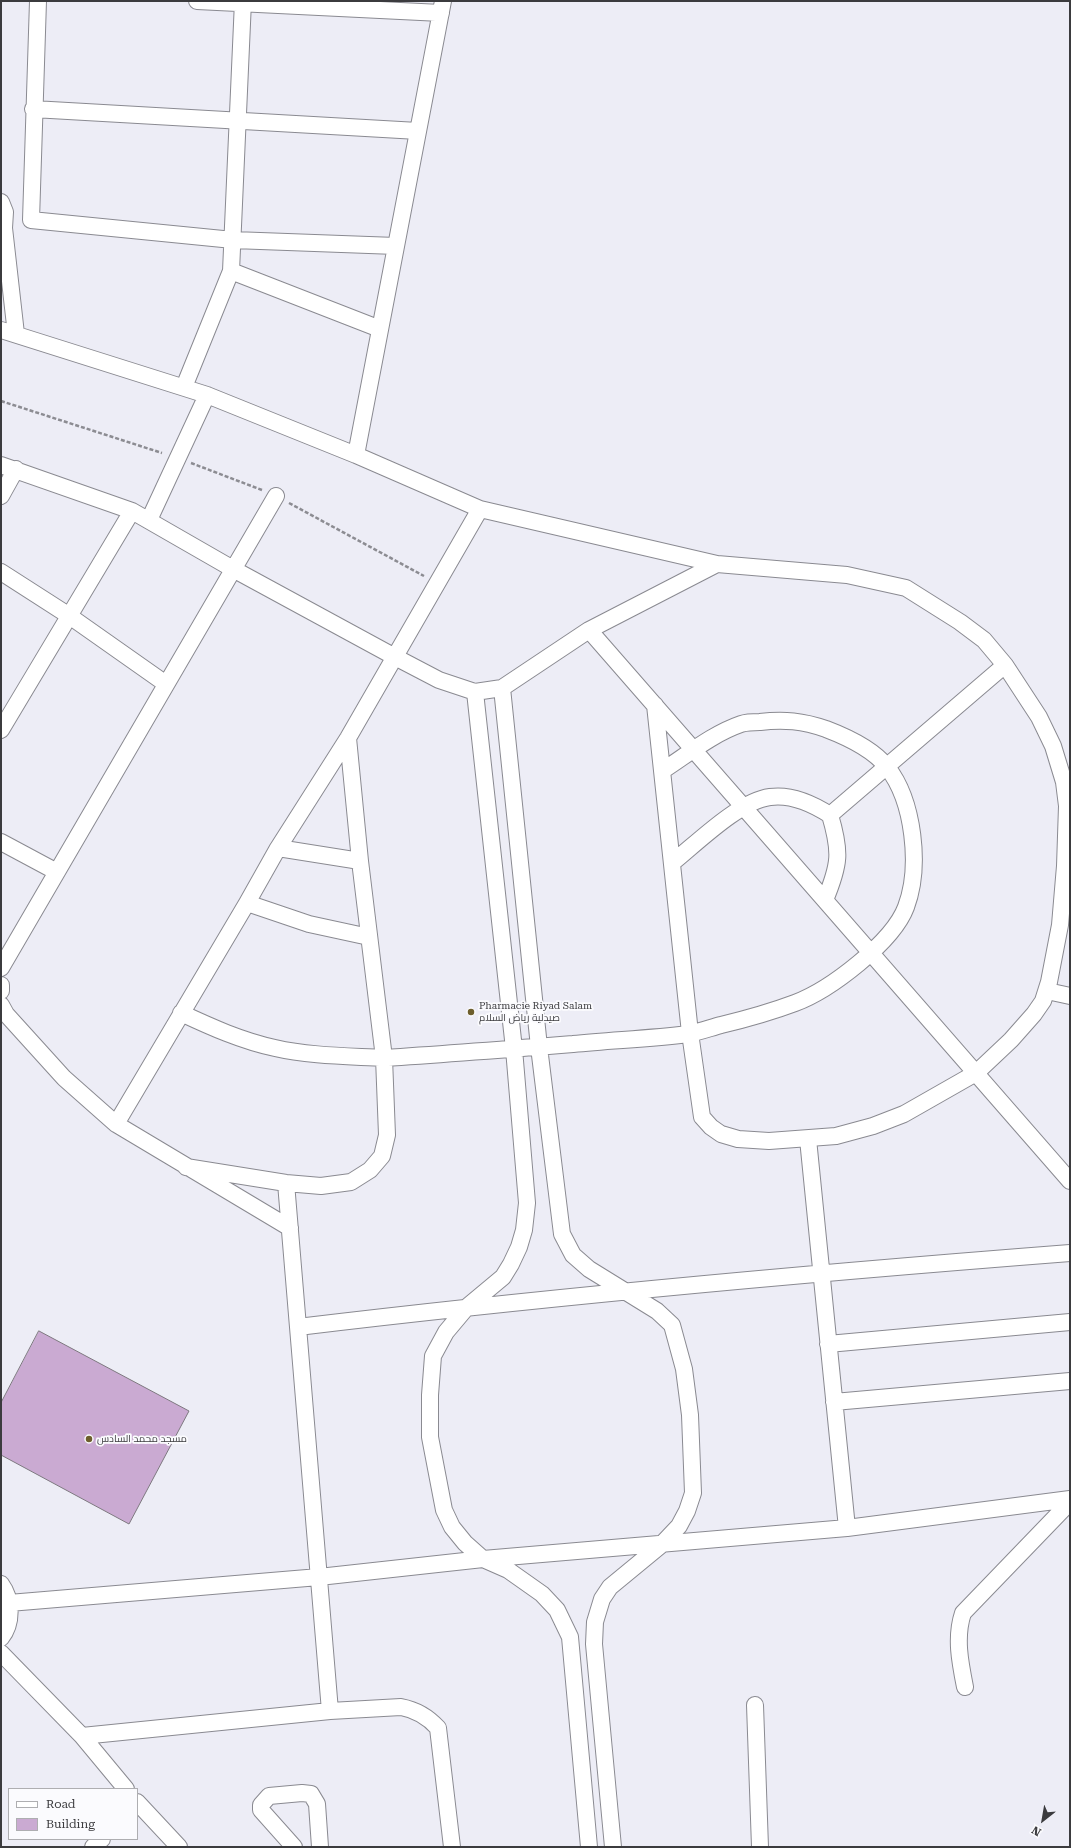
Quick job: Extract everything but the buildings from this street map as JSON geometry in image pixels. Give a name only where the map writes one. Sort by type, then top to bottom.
[{"type":"street","points":[[38,1],[33,109],[31,220],[233,240],[396,246]]},
{"type":"street","points":[[196,1],[442,7],[356,455]]},
{"type":"street","points":[[184,387],[231,271],[243,2]]},
{"type":"street","points":[[33,109],[418,131]]},
{"type":"street","points":[[1,202],[5,212],[4,228],[8,332],[207,395],[356,455],[480,509],[717,564],[847,576],[906,588],[960,622],[984,640],[1005,665],[1039,717],[1053,746],[1064,782],[1067,806],[1068,867],[1060,925],[1047,991],[1034,1014],[1011,1040],[976,1073],[904,1114],[836,1136],[808,1139],[769,1141],[738,1139],[721,1134],[711,1127],[702,1117],[690,1034],[655,706]]},
{"type":"street","points":[[231,271],[380,329]]},
{"type":"street","points":[[149,520],[207,395]]},
{"type":"street","points":[[1,465],[132,511],[233,569],[439,680],[475,692],[502,688],[589,630],[717,564]]},
{"type":"street","points":[[1,496],[16,470]]},
{"type":"street","points":[[1,968],[276,496]]},
{"type":"street","points":[[116,1124],[248,903],[278,848],[348,738],[480,509]]},
{"type":"street","points":[[1,730],[68,615],[132,511]]},
{"type":"street","points":[[1,572],[68,615],[166,684]]},
{"type":"street","points":[[589,630],[1070,1181]]},
{"type":"street","points":[[830,815],[1005,665]]},
{"type":"street","points":[[502,688],[539,1047],[562,1234],[573,1255],[589,1270],[657,1310],[672,1326],[685,1377],[690,1415],[693,1493],[688,1511],[679,1526],[661,1545],[610,1587],[602,1599],[595,1622],[594,1644],[613,1847]]},
{"type":"street","points":[[475,692],[514,1049],[527,1203],[524,1230],[519,1247],[503,1277],[467,1307],[446,1332],[433,1356],[430,1395],[430,1437],[444,1510],[452,1527],[466,1544],[483,1559],[508,1570],[542,1594],[557,1610],[570,1637],[589,1847]]},
{"type":"street","points":[[181,1013],[215,1029],[275,1049],[335,1056],[384,1058],[690,1034],[759,1015],[795,1003],[812,995],[872,953],[892,930],[906,906],[913,868],[914,845],[910,824],[898,788],[887,767],[872,754],[845,736],[807,722],[783,720],[743,723],[718,735],[662,771]]},
{"type":"street","points":[[186,1167],[286,1183],[321,1186],[351,1182],[370,1170],[382,1156],[387,1135],[384,1058],[360,861],[348,738]]},
{"type":"street","points":[[672,863],[743,806],[769,797],[797,799],[811,804],[830,815],[839,850],[834,879],[825,900]]},
{"type":"street","points":[[1,842],[57,872]]},
{"type":"street","points":[[278,848],[360,861]]},
{"type":"street","points":[[248,903],[309,924],[369,938]]},
{"type":"street","points":[[1,985],[1,991]]},
{"type":"street","points":[[1047,991],[1070,996]]},
{"type":"street","points":[[1,1005],[6,1014],[64,1078],[116,1124],[290,1228]]},
{"type":"street","points":[[808,1139],[847,1528]]},
{"type":"street","points":[[286,1183],[330,1711]]},
{"type":"street","points":[[298,1327],[467,1307],[821,1272],[1070,1253]]},
{"type":"street","points":[[828,1344],[1070,1322]]},
{"type":"street","points":[[834,1402],[1070,1381]]},
{"type":"street","points":[[9,1603],[319,1577],[483,1559],[847,1528],[1070,1499]]},
{"type":"street","points":[[965,1687],[959,1657],[959,1635],[964,1613],[1070,1502]]},
{"type":"street","points":[[1,1584],[5,1589],[9,1603],[9,1619],[1,1638]]},
{"type":"street","points":[[1,1653],[82,1736],[125,1788]]},
{"type":"street","points":[[755,1705],[760,1847]]},
{"type":"street","points":[[82,1736],[330,1711],[401,1707],[420,1713],[438,1728],[452,1847]]},
{"type":"street","points":[[294,1847],[261,1810],[261,1805],[269,1796],[302,1792],[311,1794],[317,1804],[320,1847]]},
{"type":"street","points":[[138,1805],[179,1847]]},
{"type":"street","points":[[93,1847],[101,1840]]},
{"type":"path","points":[[1,400],[178,458],[276,496],[437,582]]},
{"type":"place","name":"Pharmacie Riyad Salam صيدلية رياض السلام","points":[[471,1012]]},
{"type":"place","name":"مسجد محمد السادس","points":[[89,1439]]}]
